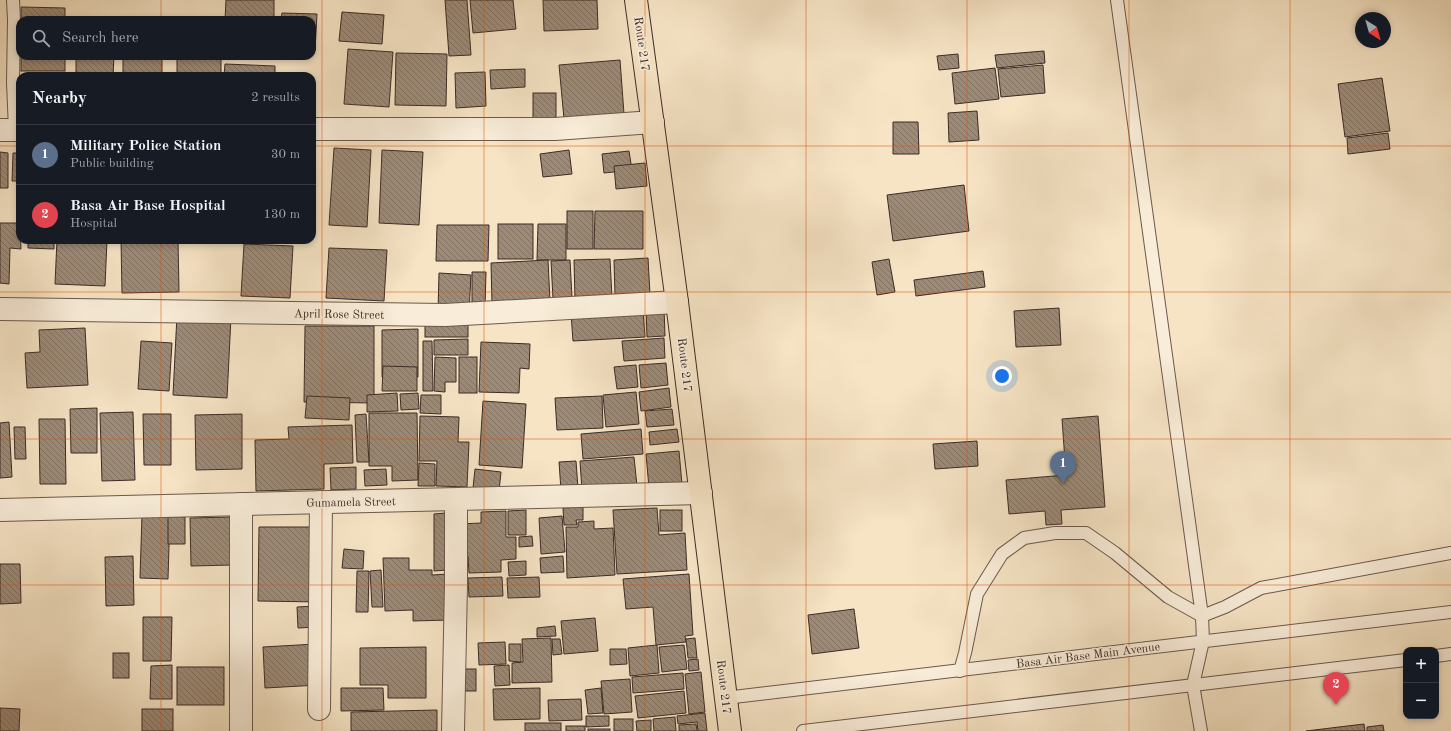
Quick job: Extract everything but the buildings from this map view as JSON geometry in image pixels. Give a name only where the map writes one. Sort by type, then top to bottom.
[{"type":"main road","name":"Route 217","points":[[636,0],[677,302],[730,731]]},
{"type":"street","points":[[316,130],[554,129],[653,122]]},
{"type":"street","name":"April Rose Street","points":[[0,309],[445,315],[677,302]]},
{"type":"street","name":"Gumamela Street","points":[[0,510],[701,493]]},
{"type":"street","points":[[453,731],[456,500]]},
{"type":"street","points":[[319,708],[321,502]]},
{"type":"street","points":[[241,504],[241,731]]},
{"type":"lane","points":[[12,130],[13,0]]},
{"type":"lane","points":[[1117,0],[1202,616],[1203,641],[1193,685],[1201,731]]},
{"type":"lane","points":[[960,671],[977,594],[1002,554],[1024,538],[1055,533],[1086,533],[1115,553],[1168,597],[1202,616]]},
{"type":"lane","points":[[1202,616],[1225,607],[1260,588],[1451,553]]},
{"type":"lane","name":"Basa Air Base Main Avenue","points":[[725,698],[1451,612]]},
{"type":"lane","points":[[1439,656],[1451,654]]},
{"type":"lane","points":[[803,731],[1403,660]]},
{"type":"place","name":"Military Police Station","points":[[1063,484]]},
{"type":"place","name":"Basa Air Base Hospital","points":[[1336,705]]}]
